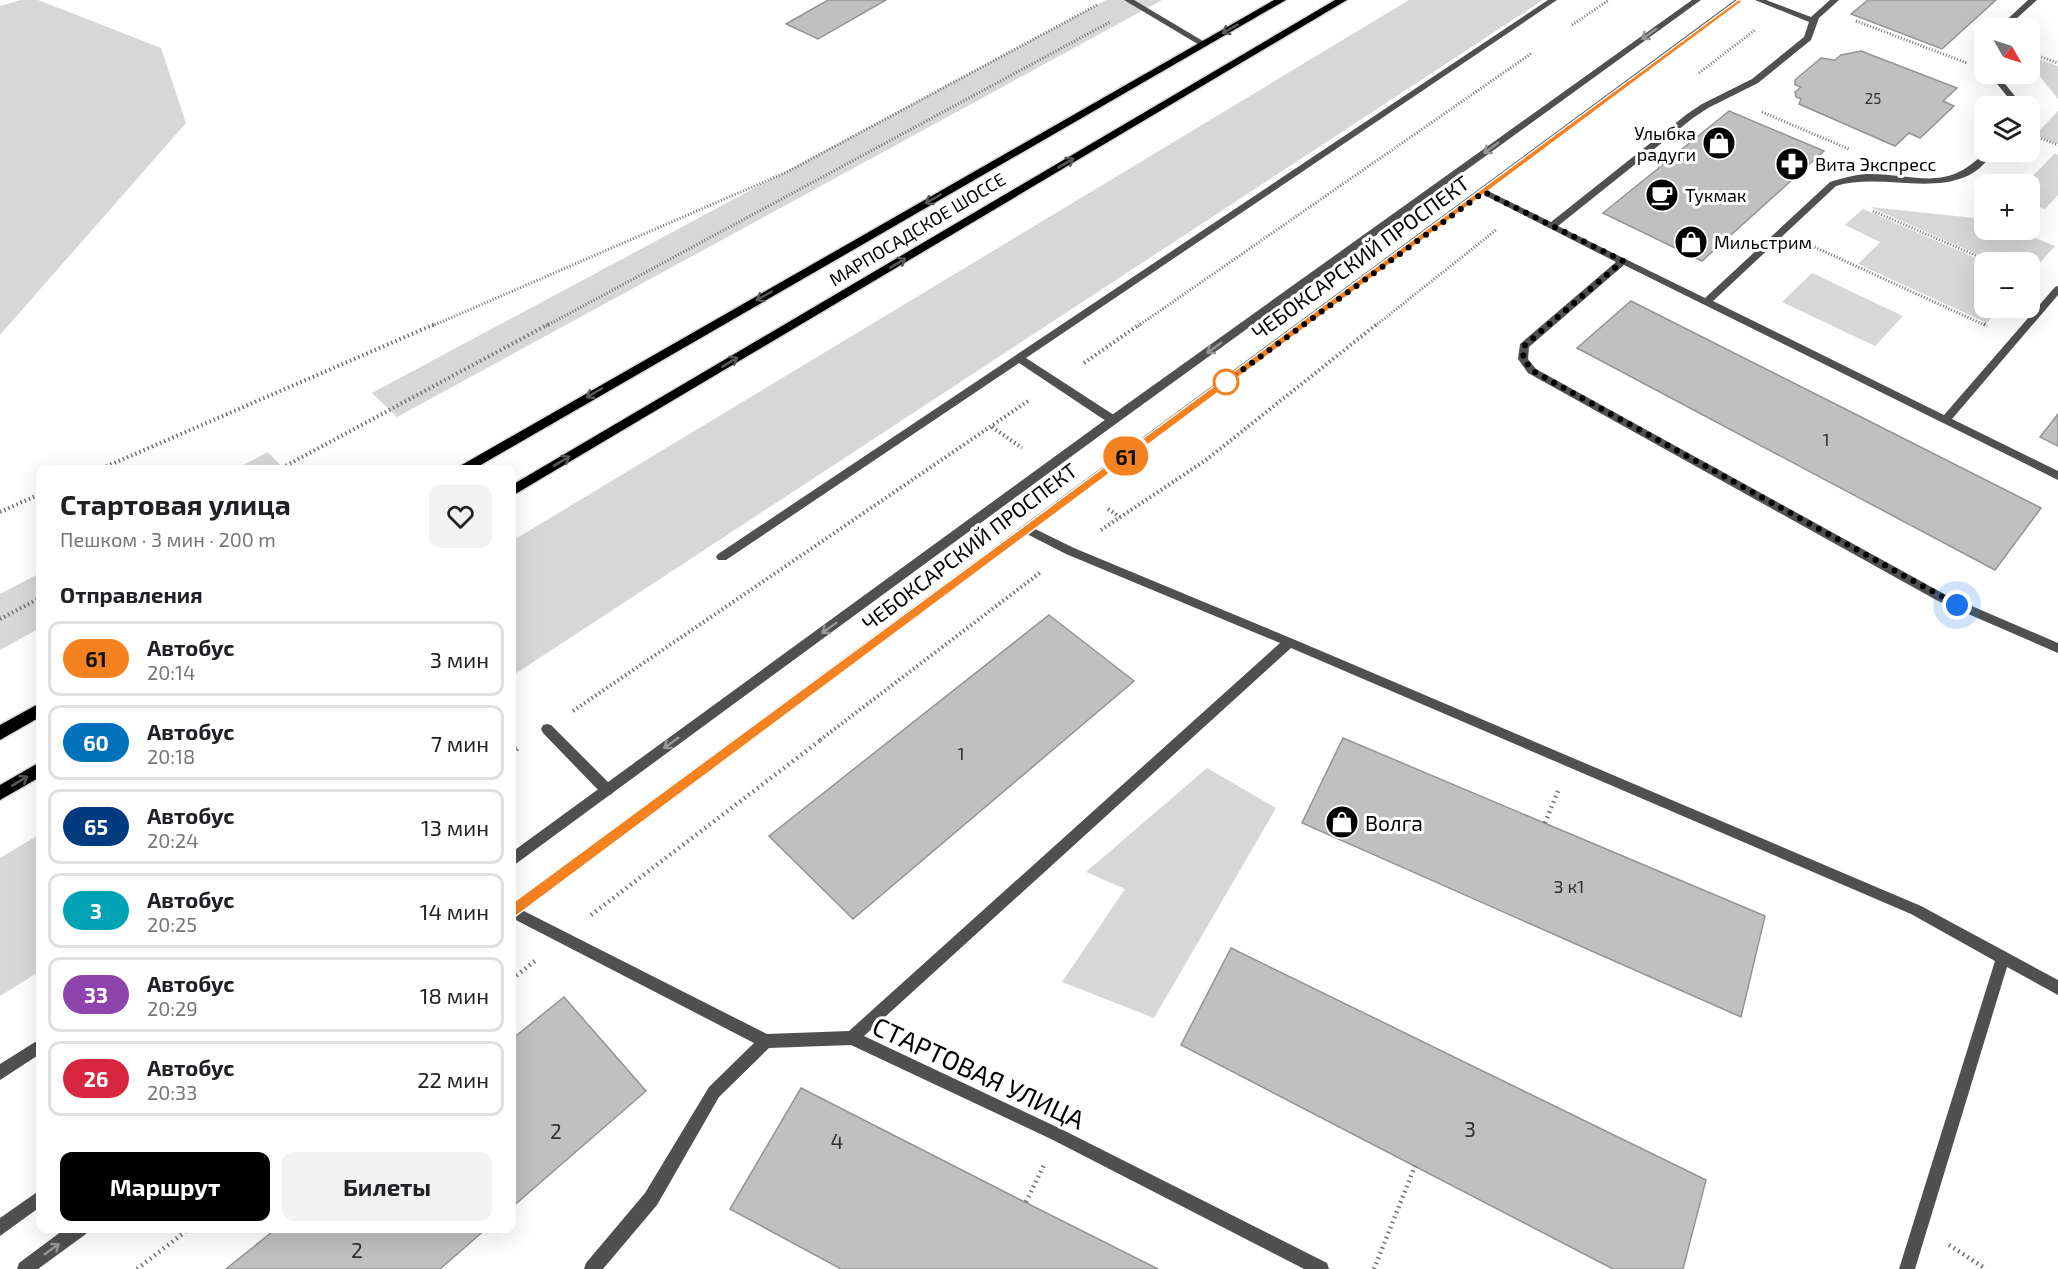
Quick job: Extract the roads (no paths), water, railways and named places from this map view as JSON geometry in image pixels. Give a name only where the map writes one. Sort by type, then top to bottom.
[{"type":"main road","name":"МАРПОСАДСКОЕ ШОССЕ","points":[[469,465],[1281,0]]},
{"type":"main road","name":"МАРПОСАДСКОЕ ШОССЕ","points":[[516,489],[1342,0]]},
{"type":"main road","points":[[0,733],[36,711]]},
{"type":"main road","points":[[0,793],[36,771]]},
{"type":"street","points":[[1128,0],[1204,44]]},
{"type":"street","points":[[722,557],[1553,0]]},
{"type":"street","name":"ЧЕБОКСАРСКИЙ ПРОСПЕКТ","points":[[516,856],[1113,420],[1697,0]]},
{"type":"street","name":"ЧЕБОКСАРСКИЙ ПРОСПЕКТ","points":[[516,908],[1740,0]]},
{"type":"street","points":[[1760,0],[1813,21]]},
{"type":"street","points":[[1552,226],[1690,116],[1755,81],[1804,42],[1810,35],[1813,21],[1835,0]]},
{"type":"street","points":[[2013,18],[2033,0]]},
{"type":"street","points":[[2001,84],[2011,96]]},
{"type":"street","points":[[1706,302],[1827,190],[1841,180],[1860,177],[1927,182],[1946,180],[1971,170],[1979,162]]},
{"type":"street","points":[[1484,192],[2058,476]]},
{"type":"street","points":[[1623,261],[1524,346],[1523,359],[1533,371],[1942,598],[2058,648]]},
{"type":"street","points":[[1946,420],[2058,290]]},
{"type":"street","points":[[1020,358],[1113,420]]},
{"type":"street","points":[[1027,529],[1070,551],[1916,910],[2058,988]]},
{"type":"street","points":[[852,1038],[1289,642]]},
{"type":"street","points":[[547,729],[607,790]]},
{"type":"street","name":"СТАРТОВАЯ УЛИЦА","points":[[516,913],[766,1041],[852,1038],[1058,1135],[1321,1269]]},
{"type":"street","points":[[1907,1269],[2003,957]]},
{"type":"street","points":[[592,1269],[651,1199],[714,1092],[766,1041]]},
{"type":"street","points":[[0,1073],[36,1049]]},
{"type":"street","points":[[0,1228],[36,1201]]},
{"type":"street","points":[[25,1269],[73,1233]]},
{"type":"place","name":"Улыбка радуги","points":[[1719,143]]},
{"type":"place","name":"Вита Экспресс","points":[[1792,164]]},
{"type":"place","name":"Тукмак","points":[[1662,195]]},
{"type":"place","name":"Мильстрим","points":[[1691,242]]},
{"type":"place","name":"Волга","points":[[1342,822]]}]
